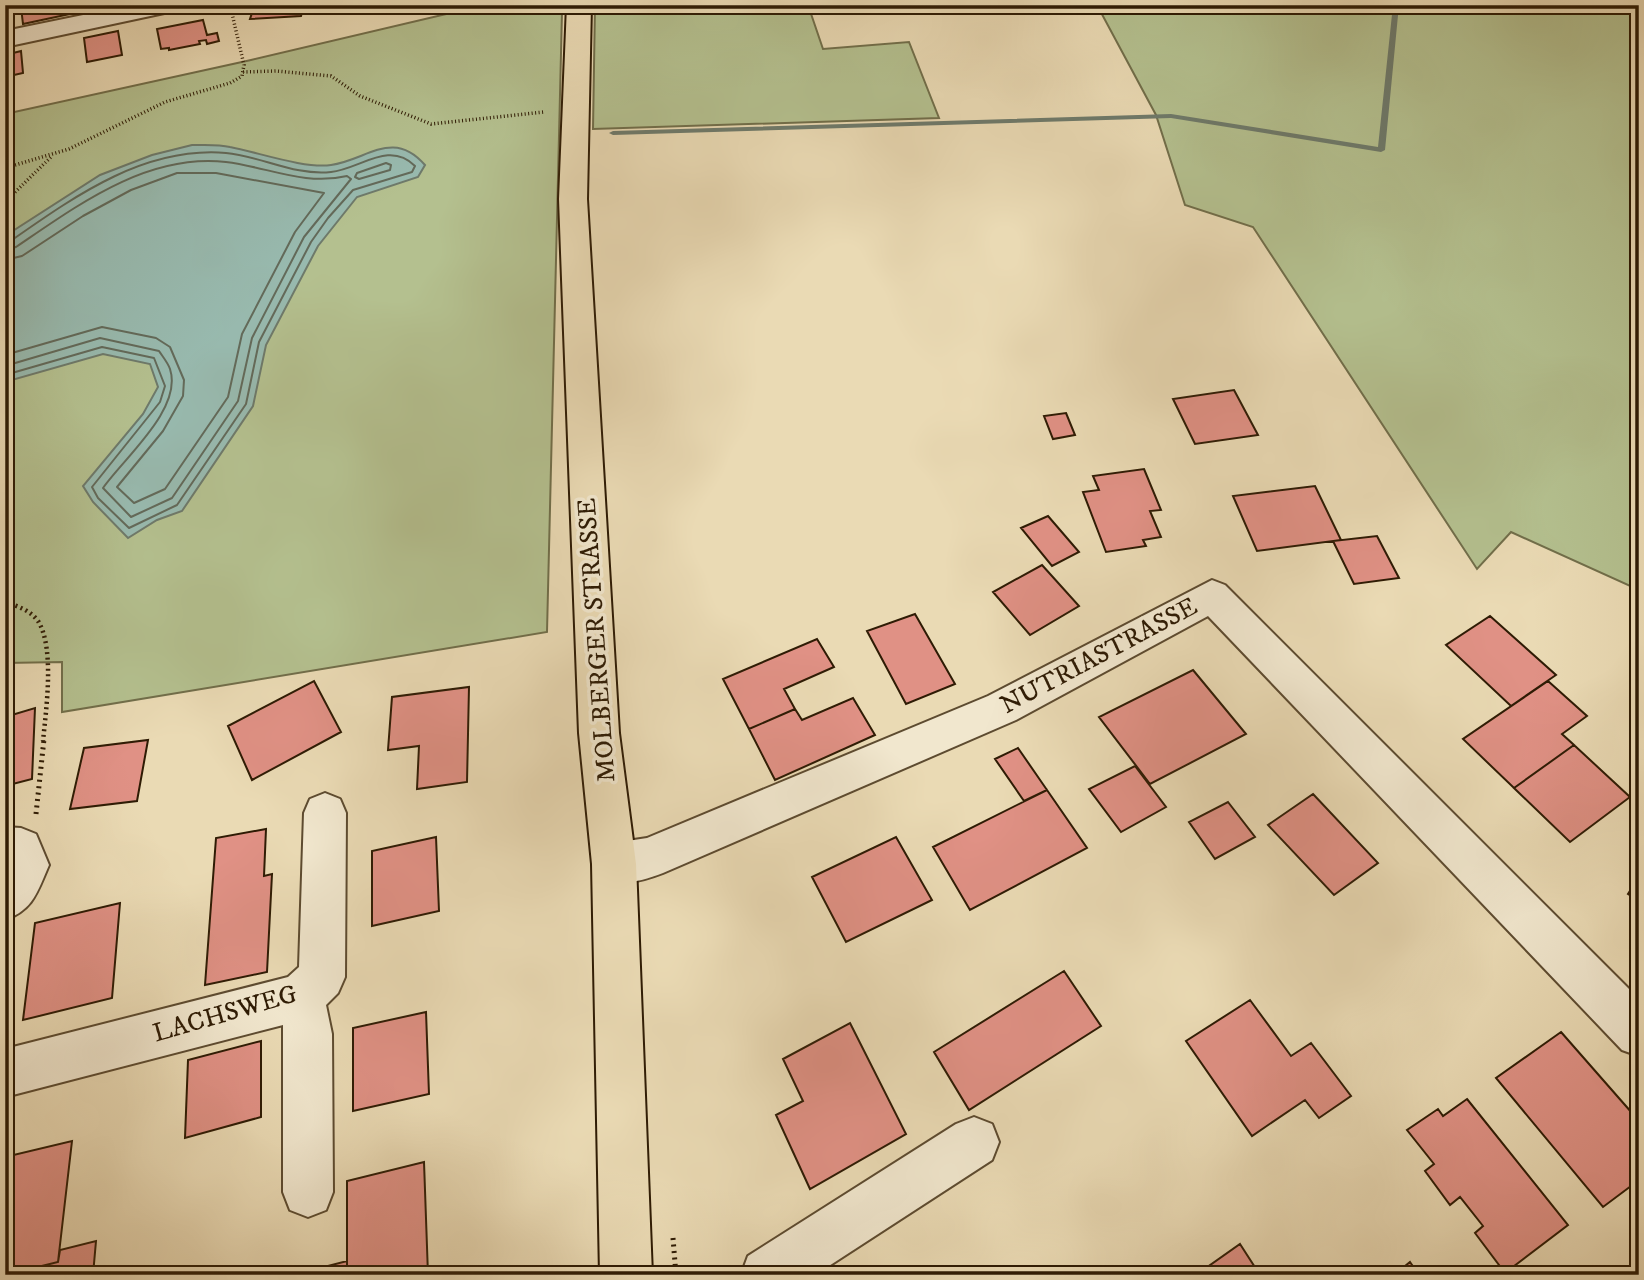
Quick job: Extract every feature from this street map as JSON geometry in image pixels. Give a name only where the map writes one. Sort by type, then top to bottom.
[{"type":"main road","name":"MOLBERGER STRASSE","points":[[579,5],[573,199],[599,733],[614,864],[626,1275]]},
{"type":"street","points":[[5,39],[169,5]]},
{"type":"street","name":"NUTRIASTRASSE","points":[[614,864],[648,858],[1002,708],[1212,596],[1639,1032]]},
{"type":"street","name":"LACHSWEG","points":[[5,1073],[301,997],[322,977],[325,813]]},
{"type":"street","points":[[5,899],[18,886],[27,865],[13,847]]},
{"type":"street","points":[[301,997],[308,1034],[308,1192]]},
{"type":"street","points":[[767,1275],[974,1142]]},
{"type":"path","points":[[5,168],[55,154],[143,111],[230,83],[242,76],[244,65],[230,5]]},
{"type":"path","points":[[243,72],[275,71],[331,76],[360,96],[430,124],[544,112],[546,124],[575,123]]},
{"type":"path","points":[[5,202],[55,154]]},
{"type":"path","points":[[5,602],[24,608],[40,624],[48,659],[35,819],[13,847]]},
{"type":"green space","points":[[595,5],[808,5],[823,49],[909,42],[939,118],[593,129]]},
{"type":"green space","points":[[1097,5],[1639,5],[1639,590],[1511,532],[1477,569],[1253,227],[1185,205],[1156,115]]},
{"type":"green space","points":[[476,7],[562,12],[547,632],[62,712],[62,662],[5,663],[5,114]]},
{"type":"water","points":[[192,145],[225,146],[320,166],[344,162],[391,147],[413,154],[425,165],[418,177],[357,197],[318,246],[266,345],[253,406],[182,511],[157,520],[128,538],[93,502],[83,486],[143,414],[158,387],[150,364],[103,354],[5,382],[5,236],[100,175],[152,155]]},
{"type":"building","points":[[69,5],[70,14],[23,24],[21,7]]},
{"type":"building","points":[[260,5],[304,5],[301,16],[250,19],[254,7]]},
{"type":"building","points":[[337,5],[390,5],[389,8],[336,10]]},
{"type":"building","points":[[203,20],[207,35],[217,33],[219,41],[207,44],[206,40],[199,41],[200,44],[161,49],[157,29]]},
{"type":"building","points":[[118,31],[122,55],[87,62],[84,38]]},
{"type":"building","points":[[21,51],[23,73],[5,77],[5,55]]},
{"type":"building","points":[[1234,390],[1258,435],[1195,444],[1173,399]]},
{"type":"building","points":[[1066,413],[1075,435],[1053,439],[1044,416]]},
{"type":"building","points":[[1144,469],[1161,510],[1150,511],[1161,537],[1143,540],[1146,546],[1106,552],[1083,492],[1099,490],[1093,476]]},
{"type":"building","points":[[1315,486],[1341,540],[1257,551],[1233,496]]},
{"type":"building","points":[[1048,516],[1079,552],[1052,566],[1021,528]]},
{"type":"building","points":[[1377,536],[1399,578],[1354,584],[1333,541]]},
{"type":"building","points":[[1042,565],[1079,606],[1030,635],[993,592]]},
{"type":"building","points":[[915,614],[955,684],[906,704],[867,631]]},
{"type":"building","points":[[1490,616],[1556,675],[1511,706],[1446,645]]},
{"type":"building","points":[[817,639],[834,667],[784,689],[795,709],[749,729],[723,679]]},
{"type":"building","points":[[1193,670],[1246,734],[1150,784],[1099,717]]},
{"type":"building","points":[[314,681],[341,732],[252,780],[228,726]]},
{"type":"building","points":[[1548,681],[1587,716],[1562,734],[1574,745],[1514,788],[1463,739]]},
{"type":"building","points":[[469,687],[467,782],[417,789],[419,746],[388,750],[392,697]]},
{"type":"building","points":[[853,698],[875,735],[775,780],[749,729],[795,709],[802,720]]},
{"type":"building","points":[[35,708],[32,779],[5,786],[5,717]]},
{"type":"building","points":[[148,740],[137,801],[70,809],[84,748]]},
{"type":"building","points":[[1574,745],[1630,797],[1570,842],[1514,788]]},
{"type":"building","points":[[1018,748],[1047,790],[1024,801],[995,759]]},
{"type":"building","points":[[1135,766],[1166,807],[1121,832],[1089,789]]},
{"type":"building","points":[[1047,790],[1087,848],[970,910],[933,847]]},
{"type":"building","points":[[1313,794],[1378,863],[1334,895],[1268,825]]},
{"type":"building","points":[[1228,802],[1255,837],[1215,859],[1189,822]]},
{"type":"building","points":[[266,829],[264,876],[272,874],[267,972],[205,985],[216,838]]},
{"type":"building","points":[[436,837],[439,911],[372,926],[372,851]]},
{"type":"building","points":[[896,837],[932,900],[846,942],[812,877]]},
{"type":"building","points":[[1639,877],[1639,901],[1628,894]]},
{"type":"building","points":[[120,903],[112,998],[23,1020],[35,923]]},
{"type":"building","points":[[1064,971],[1101,1026],[969,1110],[934,1052]]},
{"type":"building","points":[[1250,1000],[1291,1056],[1311,1043],[1351,1096],[1319,1118],[1305,1100],[1252,1136],[1186,1041]]},
{"type":"building","points":[[426,1012],[429,1094],[353,1111],[353,1028]]},
{"type":"building","points":[[850,1023],[906,1134],[810,1189],[776,1115],[803,1101],[783,1059]]},
{"type":"building","points":[[1561,1032],[1639,1121],[1639,1180],[1603,1207],[1496,1078]]},
{"type":"building","points":[[261,1041],[261,1117],[185,1138],[188,1060]]},
{"type":"building","points":[[1467,1099],[1568,1225],[1505,1273],[1475,1233],[1483,1226],[1460,1197],[1450,1205],[1425,1171],[1434,1164],[1407,1130],[1438,1109],[1443,1116]]},
{"type":"building","points":[[72,1141],[58,1262],[5,1275],[5,1157]]},
{"type":"building","points":[[424,1162],[428,1275],[347,1275],[347,1181]]},
{"type":"building","points":[[96,1241],[93,1275],[6,1275],[58,1262],[60,1250]]},
{"type":"building","points":[[1240,1244],[1260,1275],[1196,1275]]},
{"type":"building","points":[[347,1261],[347,1275],[293,1275]]},
{"type":"building","points":[[1410,1262],[1419,1275],[1394,1275]]},
{"type":"waterway","points":[[613,133],[1171,116],[1381,150],[1396,5]]}]
